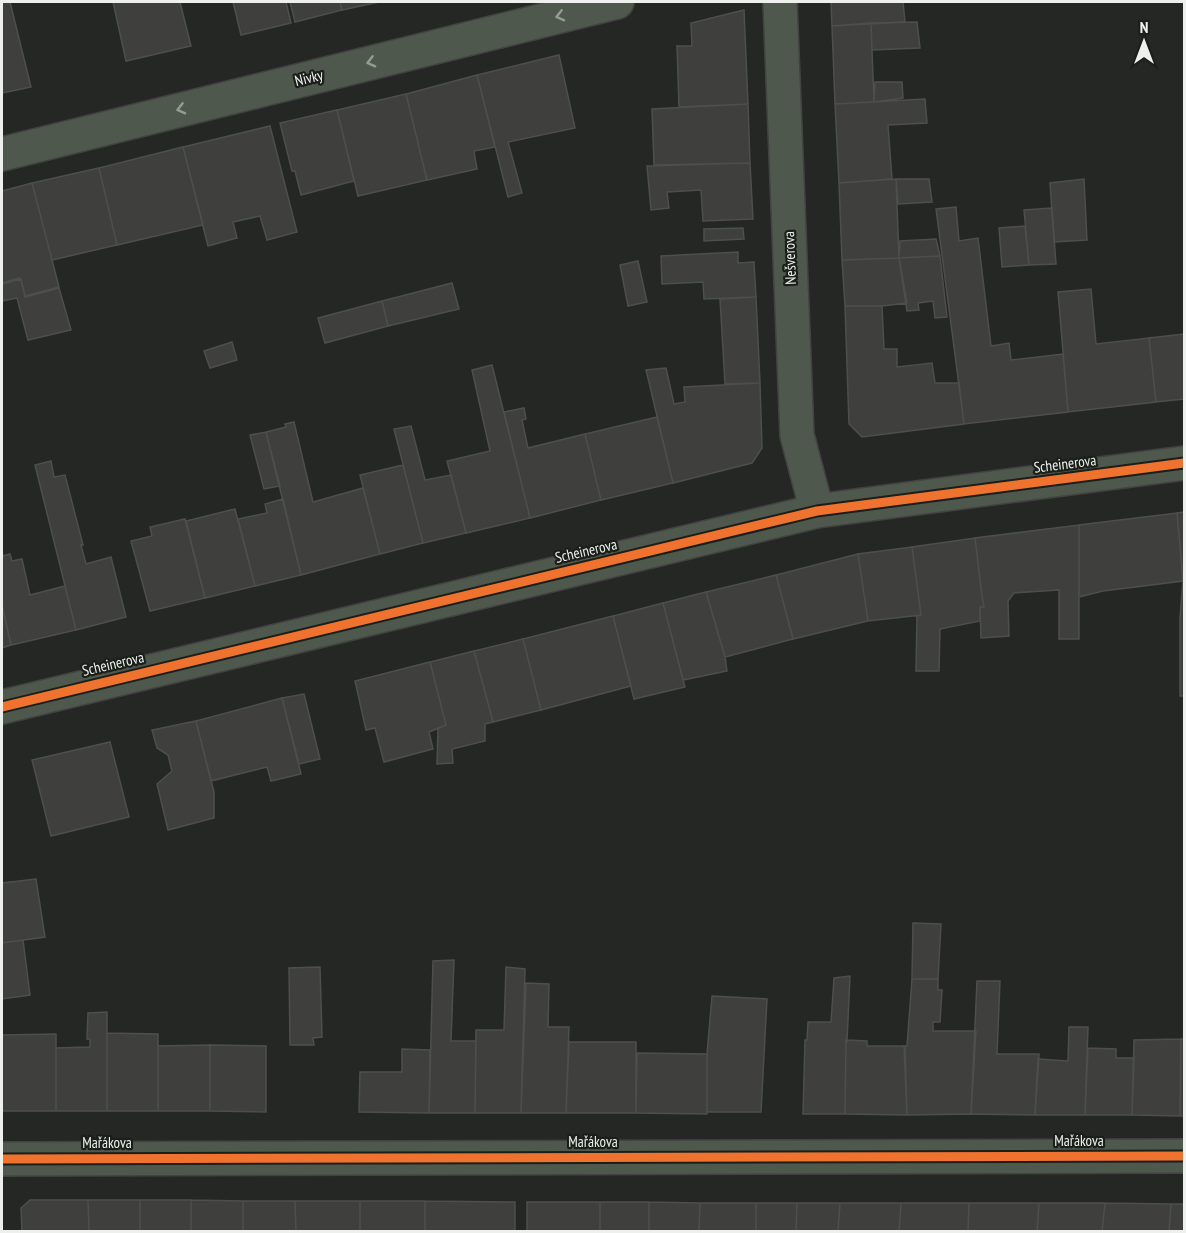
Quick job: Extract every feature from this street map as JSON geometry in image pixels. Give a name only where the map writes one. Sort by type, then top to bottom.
[{"type":"street","name":"Nivky","points":[[2,154],[617,2]]},
{"type":"street","name":"Nešverova","points":[[780,2],[797,435],[817,511]]},
{"type":"street","name":"Scheinerova","points":[[2,707],[817,511],[1185,463]]},
{"type":"street","name":"Mařákova","points":[[2,1159],[1185,1156]]},
{"type":"building","points":[[2,2],[10,2],[31,87],[2,93]]},
{"type":"building","points":[[113,2],[180,2],[191,46],[126,61]]},
{"type":"building","points":[[233,2],[286,2],[291,23],[241,35]]},
{"type":"building","points":[[290,2],[340,2],[342,10],[295,22]]},
{"type":"building","points":[[340,2],[379,2],[342,10]]},
{"type":"building","points":[[831,2],[903,2],[905,22],[832,26]]},
{"type":"building","points":[[744,10],[748,104],[679,107],[677,46],[692,46],[691,23]]},
{"type":"building","points":[[917,22],[920,48],[872,50],[871,23]]},
{"type":"building","points":[[871,23],[874,102],[835,104],[832,26]]},
{"type":"building","points":[[559,55],[575,128],[508,142],[522,193],[508,197],[477,75]]},
{"type":"building","points":[[477,75],[495,147],[474,151],[477,169],[427,180],[406,94]]},
{"type":"building","points":[[875,82],[902,82],[903,98],[874,102]]},
{"type":"building","points":[[406,94],[427,180],[358,196],[337,110]]},
{"type":"building","points":[[925,99],[927,123],[888,125],[892,179],[839,183],[835,104]]},
{"type":"building","points":[[748,104],[750,163],[654,165],[652,109]]},
{"type":"building","points":[[337,110],[354,181],[301,195],[295,171],[292,171],[280,123]]},
{"type":"building","points":[[270,126],[297,232],[267,240],[260,216],[233,222],[237,238],[208,246],[183,147]]},
{"type":"building","points":[[183,147],[203,225],[117,245],[99,168]]},
{"type":"building","points":[[750,163],[753,219],[703,221],[701,190],[667,192],[669,208],[651,210],[647,166]]},
{"type":"building","points":[[99,168],[117,245],[52,260],[32,183]]},
{"type":"building","points":[[896,179],[929,179],[932,202],[898,204]]},
{"type":"building","points":[[896,179],[899,258],[842,260],[839,183]]},
{"type":"building","points":[[1084,179],[1087,240],[1054,242],[1050,183]]},
{"type":"building","points":[[32,183],[59,287],[25,296],[21,279],[2,283],[2,191]]},
{"type":"building","points":[[956,207],[959,241],[978,238],[991,346],[1009,343],[1011,360],[1063,354],[1068,412],[964,424],[936,209]]},
{"type":"building","points":[[1052,208],[1056,264],[1029,265],[1024,210]]},
{"type":"building","points":[[1025,226],[1029,265],[1002,267],[999,228]]},
{"type":"building","points":[[743,228],[744,239],[704,241],[704,229]]},
{"type":"building","points":[[936,239],[940,256],[899,258],[900,241]]},
{"type":"building","points":[[738,252],[738,263],[754,262],[756,297],[704,299],[703,282],[662,284],[661,256]]},
{"type":"building","points":[[940,256],[947,317],[935,318],[933,301],[918,303],[919,310],[907,311],[899,258]]},
{"type":"building","points":[[899,258],[907,303],[845,306],[842,260]]},
{"type":"building","points":[[638,261],[647,302],[628,306],[620,265]]},
{"type":"building","points":[[21,279],[25,297],[59,288],[71,330],[28,340],[17,298],[2,301],[2,284]]},
{"type":"building","points":[[452,283],[459,309],[388,326],[382,301]]},
{"type":"building","points":[[1091,289],[1096,344],[1149,338],[1156,402],[1068,412],[1058,292]]},
{"type":"building","points":[[756,297],[760,383],[725,384],[720,299]]},
{"type":"building","points":[[382,301],[388,326],[325,343],[318,318]]},
{"type":"building","points":[[845,306],[882,306],[884,349],[897,349],[897,367],[932,363],[935,383],[959,383],[964,424],[862,437],[849,424]]},
{"type":"building","points":[[1184,334],[1184,399],[1156,402],[1149,338]]},
{"type":"building","points":[[232,342],[237,360],[210,368],[204,351]]},
{"type":"building","points":[[492,365],[530,518],[466,533],[447,461],[490,451],[472,370]]},
{"type":"building","points":[[666,368],[674,404],[685,402],[684,387],[760,383],[762,448],[752,463],[673,483],[646,370]]},
{"type":"building","points":[[524,408],[526,419],[522,420],[528,448],[585,434],[601,500],[530,518],[504,412]]},
{"type":"building","points":[[657,417],[673,483],[601,500],[585,434]]},
{"type":"building","points":[[294,422],[313,502],[363,488],[380,554],[301,575],[266,432],[286,427],[285,424]]},
{"type":"building","points":[[411,426],[425,480],[451,475],[466,533],[423,543],[394,429]]},
{"type":"building","points":[[266,432],[280,486],[264,489],[250,435]]},
{"type":"building","points":[[51,461],[54,477],[65,475],[86,564],[111,557],[126,617],[76,630],[35,465]]},
{"type":"building","points":[[403,465],[423,543],[380,554],[360,475]]},
{"type":"building","points":[[283,499],[301,575],[255,586],[238,519],[267,513],[265,504]]},
{"type":"building","points":[[235,509],[255,586],[205,598],[186,521]]},
{"type":"building","points":[[1184,512],[1184,696],[1180,696],[1180,618],[1183,581],[1177,513]]},
{"type":"building","points":[[1177,513],[1183,581],[1103,591],[1079,597],[1079,525]]},
{"type":"building","points":[[185,519],[205,598],[150,611],[131,541],[152,536],[150,527]]},
{"type":"building","points":[[1079,525],[1079,639],[1059,639],[1059,590],[1014,593],[1008,601],[1009,636],[981,638],[980,607],[984,607],[975,538]]},
{"type":"building","points":[[975,538],[984,607],[980,607],[980,621],[940,629],[939,671],[916,671],[917,616],[921,615],[912,547]]},
{"type":"building","points":[[912,547],[921,615],[868,621],[858,554]]},
{"type":"building","points":[[2,551],[3,556],[10,554],[12,561],[22,559],[30,595],[65,586],[76,630],[11,645],[2,605]]},
{"type":"building","points":[[858,554],[868,621],[793,639],[776,575]]},
{"type":"building","points":[[776,575],[793,639],[725,657],[706,592]]},
{"type":"building","points":[[706,592],[727,671],[683,680],[663,603]]},
{"type":"building","points":[[663,603],[685,687],[634,699],[613,616]]},
{"type":"building","points":[[2,605],[11,645],[2,648]]},
{"type":"building","points":[[613,616],[631,686],[541,710],[523,639]]},
{"type":"building","points":[[523,639],[541,710],[493,722],[474,651]]},
{"type":"building","points":[[474,651],[493,722],[485,724],[485,741],[452,749],[453,763],[437,764],[438,728],[446,725],[430,662]]},
{"type":"building","points":[[430,662],[446,725],[429,732],[433,749],[384,762],[375,728],[366,730],[355,681]]},
{"type":"building","points":[[304,694],[320,759],[299,764],[282,698]]},
{"type":"building","points":[[282,698],[301,774],[271,781],[267,767],[211,781],[196,721]]},
{"type":"building","points":[[196,721],[214,792],[214,818],[168,830],[157,784],[172,771],[168,755],[157,748],[152,730]]},
{"type":"building","points":[[110,742],[129,817],[51,836],[32,760]]},
{"type":"building","points":[[36,879],[45,937],[2,943],[2,883]]},
{"type":"building","points":[[913,923],[941,924],[938,979],[912,979]]},
{"type":"building","points":[[23,940],[30,995],[2,999],[2,943]]},
{"type":"building","points":[[454,960],[451,1041],[476,1041],[475,1113],[429,1113],[433,961]]},
{"type":"building","points":[[320,967],[322,1037],[313,1038],[314,1045],[290,1045],[289,968]]},
{"type":"building","points":[[506,967],[525,969],[521,1113],[475,1113],[476,1030],[504,1030]]},
{"type":"building","points":[[850,976],[845,1114],[803,1114],[805,1040],[807,1040],[808,1022],[831,1022],[834,978]]},
{"type":"building","points":[[912,979],[938,979],[938,990],[942,990],[940,1022],[933,1022],[933,1031],[976,1031],[971,1114],[907,1115],[905,1046],[907,1046]]},
{"type":"building","points":[[977,981],[1000,981],[997,1054],[1039,1054],[1035,1115],[971,1114]]},
{"type":"building","points":[[526,983],[549,984],[548,1027],[569,1027],[566,1113],[521,1113]]},
{"type":"building","points":[[712,996],[767,999],[761,1112],[707,1112],[707,1054]]},
{"type":"building","points":[[107,1012],[107,1111],[56,1111],[56,1048],[90,1047],[90,1039],[87,1039],[88,1013]]},
{"type":"building","points":[[1069,1027],[1088,1027],[1085,1115],[1035,1115],[1038,1059],[1068,1061]]},
{"type":"building","points":[[107,1033],[158,1034],[158,1111],[107,1111]]},
{"type":"building","points":[[56,1034],[56,1111],[2,1111],[2,1035]]},
{"type":"building","points":[[1181,1039],[1180,1116],[1132,1115],[1134,1040]]},
{"type":"building","points":[[1181,1039],[1184,1039],[1184,1116],[1180,1116]]},
{"type":"building","points":[[846,1040],[867,1041],[867,1046],[904,1046],[907,1115],[845,1114]]},
{"type":"building","points":[[569,1042],[636,1042],[636,1113],[566,1113]]},
{"type":"building","points":[[210,1045],[210,1111],[158,1111],[158,1046]]},
{"type":"building","points":[[210,1045],[266,1046],[266,1112],[210,1111]]},
{"type":"building","points":[[1088,1048],[1116,1049],[1116,1058],[1134,1058],[1132,1115],[1085,1115]]},
{"type":"building","points":[[402,1049],[430,1050],[429,1113],[359,1112],[360,1072],[402,1072]]},
{"type":"building","points":[[637,1053],[707,1054],[707,1114],[636,1113]]},
{"type":"building","points":[[30,1200],[88,1200],[89,1232],[22,1232],[21,1208]]},
{"type":"building","points":[[88,1200],[140,1200],[140,1232],[89,1232]]},
{"type":"building","points":[[140,1200],[191,1200],[191,1232],[140,1232]]},
{"type":"building","points":[[191,1200],[243,1201],[243,1232],[191,1232]]},
{"type":"building","points":[[243,1201],[295,1201],[296,1232],[243,1232]]},
{"type":"building","points":[[295,1201],[360,1201],[360,1232],[296,1232]]},
{"type":"building","points":[[360,1201],[425,1201],[425,1232],[360,1232]]},
{"type":"building","points":[[425,1201],[515,1202],[515,1232],[425,1232]]},
{"type":"building","points":[[527,1202],[600,1202],[600,1232],[527,1232]]},
{"type":"building","points":[[600,1202],[649,1202],[649,1232],[600,1232]]},
{"type":"building","points":[[649,1202],[700,1203],[699,1232],[649,1232]]},
{"type":"building","points":[[700,1203],[756,1203],[756,1232],[699,1232]]},
{"type":"building","points":[[756,1203],[797,1203],[796,1232],[756,1232]]},
{"type":"building","points":[[797,1203],[840,1203],[838,1232],[796,1232]]},
{"type":"building","points":[[840,1203],[901,1203],[899,1232],[838,1232]]},
{"type":"building","points":[[901,1203],[969,1203],[968,1232],[899,1232]]},
{"type":"building","points":[[969,1203],[1039,1203],[1037,1232],[968,1232]]},
{"type":"building","points":[[1039,1203],[1105,1203],[1102,1232],[1037,1232]]},
{"type":"building","points":[[1105,1203],[1171,1204],[1169,1232],[1102,1232]]},
{"type":"building","points":[[1171,1204],[1184,1204],[1184,1232],[1169,1232]]},
{"type":"cycle path","points":[[2,707],[817,511],[1184,463]]},
{"type":"cycle path","points":[[2,1159],[1184,1156]]}]
